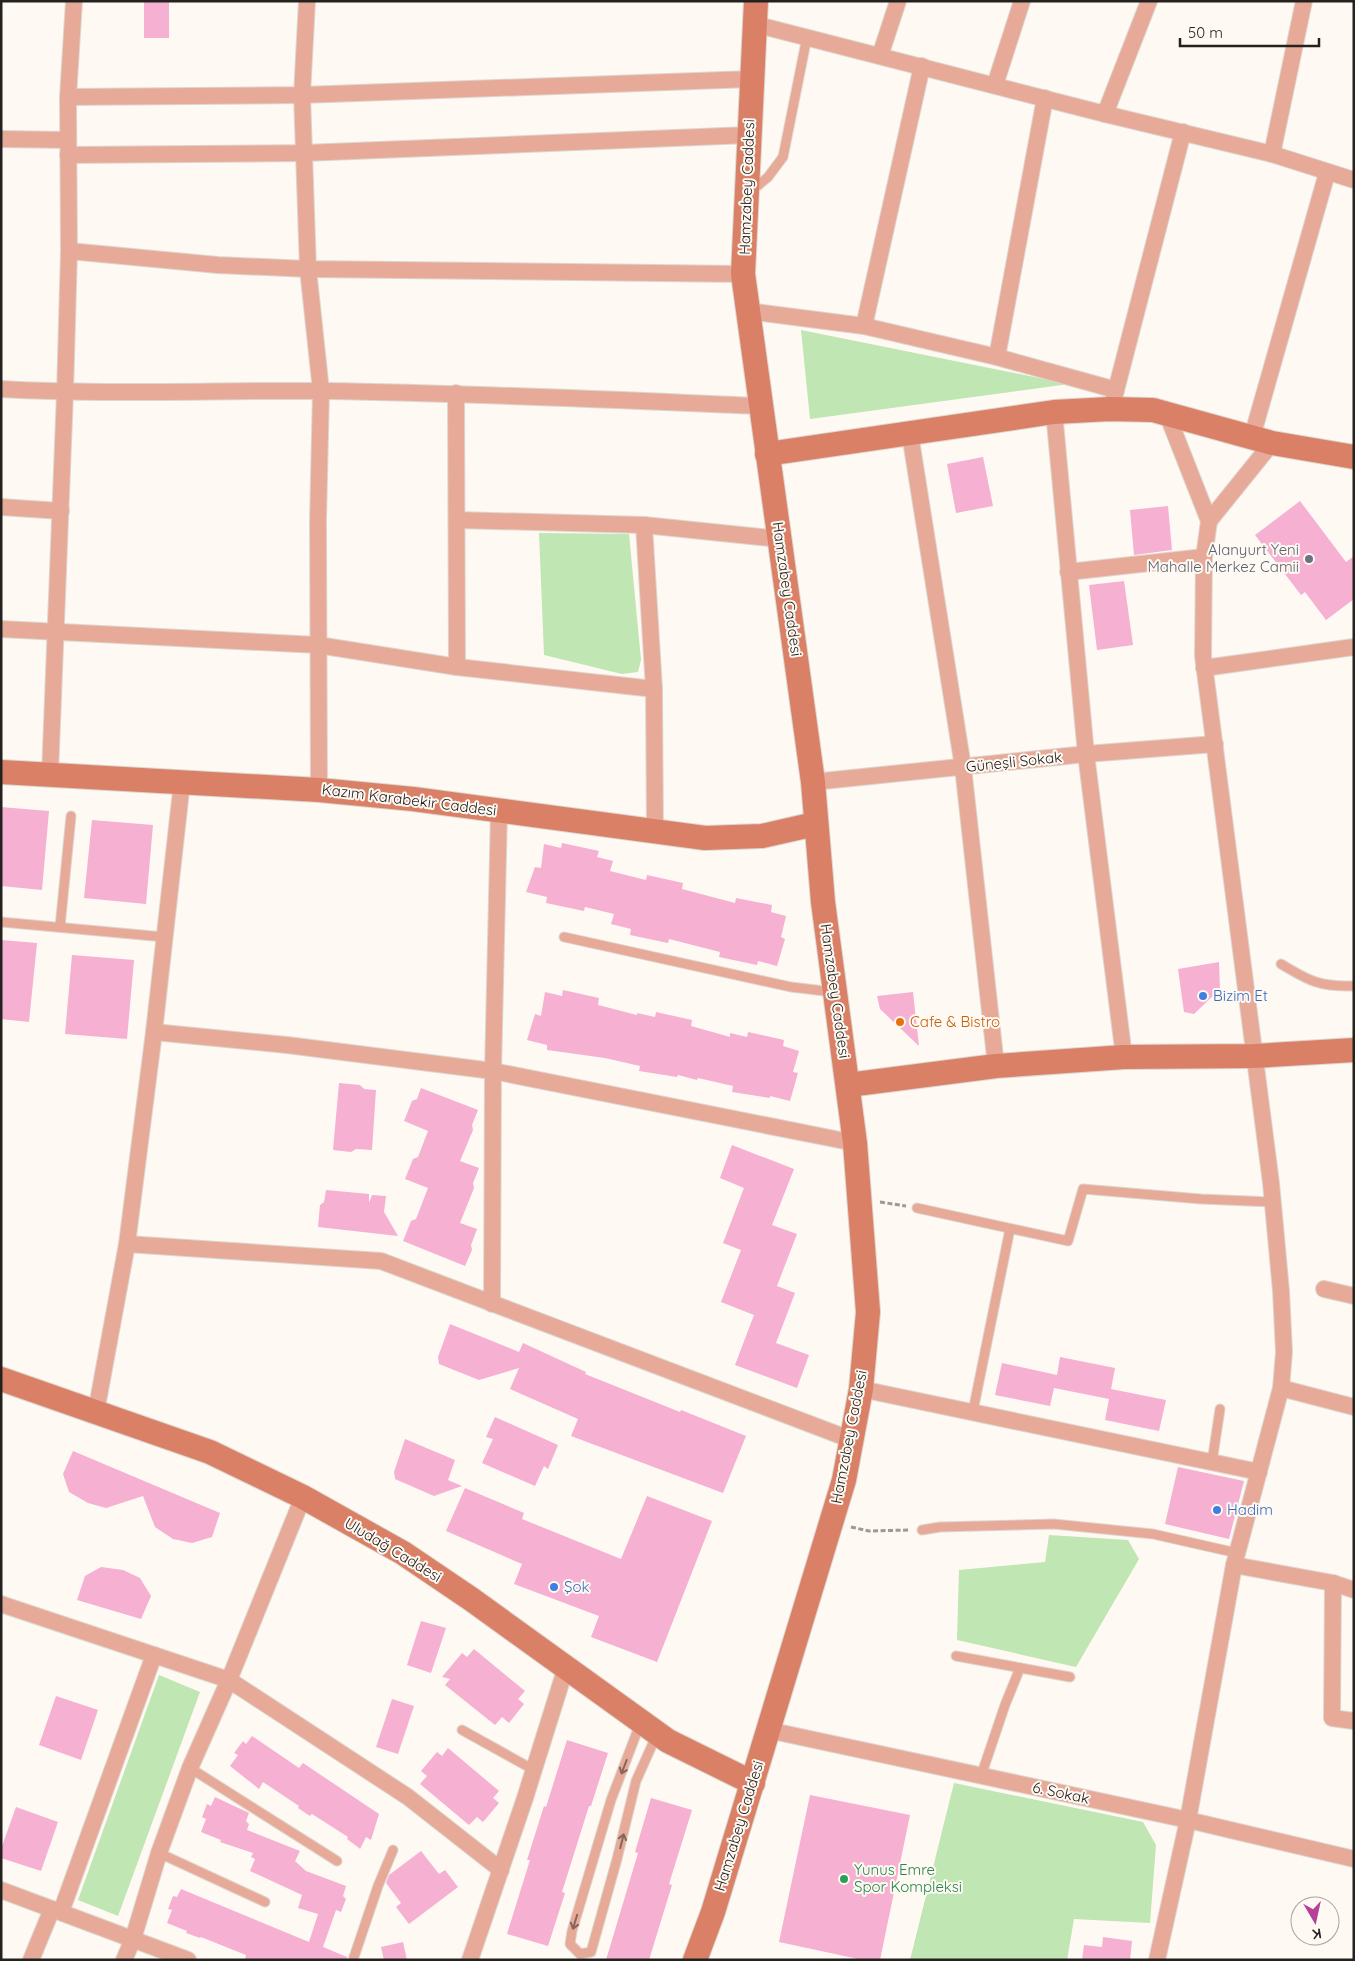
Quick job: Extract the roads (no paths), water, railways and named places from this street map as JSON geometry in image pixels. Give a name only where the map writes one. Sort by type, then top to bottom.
[{"type":"street","points":[[50,774],[54,633],[65,393],[69,251],[68,97],[74,1]]},
{"type":"street","points":[[307,1],[302,95],[308,269],[321,391],[318,521],[319,790]]},
{"type":"street","points":[[880,56],[898,1]]},
{"type":"street","points":[[995,85],[1022,1]]},
{"type":"street","points":[[1105,114],[1149,1]]},
{"type":"street","points":[[1272,154],[1304,1]]},
{"type":"street","points":[[755,12],[807,37],[1105,114],[1272,154],[1354,180]]},
{"type":"street","name":"Hamzabey Caddesi","points":[[694,1960],[713,1912],[844,1480],[861,1389],[868,1312],[855,1143],[815,824],[813,782],[743,274],[755,12]]},
{"type":"street","points":[[864,326],[922,66]]},
{"type":"street","points":[[68,97],[302,95],[751,79]]},
{"type":"street","points":[[996,357],[1045,98]]},
{"type":"street","points":[[1113,399],[1183,132]]},
{"type":"street","points":[[1,139],[68,148],[304,153],[748,135]]},
{"type":"street","points":[[1157,1960],[1188,1820],[1236,1559],[1281,1388],[1284,1352],[1273,1202],[1204,668],[1204,557],[1209,521],[1262,440],[1327,173]]},
{"type":"street","points":[[69,251],[218,265],[308,269],[743,274]]},
{"type":"street","points":[[748,311],[864,326],[996,357],[1113,399],[1262,440],[1354,457]]},
{"type":"street","points":[[1,389],[65,393],[321,391],[456,393],[761,406]]},
{"type":"street","points":[[456,393],[457,667]]},
{"type":"street","points":[[767,454],[1054,412],[1113,399]]},
{"type":"street","points":[[1054,412],[1086,754],[1124,1057]]},
{"type":"street","points":[[1167,414],[1209,521]]},
{"type":"street","points":[[910,434],[963,767],[996,1066]]},
{"type":"street","points":[[1,508],[61,511]]},
{"type":"street","points":[[457,520],[644,525],[780,539]]},
{"type":"street","points":[[644,525],[654,689],[655,832]]},
{"type":"street","points":[[1068,572],[1204,557]]},
{"type":"street","points":[[1,629],[318,645],[457,667],[654,689]]},
{"type":"street","points":[[1204,668],[1354,647]]},
{"type":"street","name":"Güneşli Sokak","points":[[813,782],[1086,754],[1215,744]]},
{"type":"street","name":"Kazım Karabekir Caddesi","points":[[1,772],[319,790],[413,799],[705,838],[752,836],[815,824]]},
{"type":"street","points":[[96,1412],[127,1244],[154,1032],[182,782]]},
{"type":"street","points":[[492,1304],[493,1071],[499,811]]},
{"type":"street","points":[[154,1032],[287,1044],[493,1071],[855,1143]]},
{"type":"street","points":[[848,1086],[996,1066],[1124,1057],[1254,1056],[1354,1050]]},
{"type":"street","points":[[127,1244],[381,1261],[852,1440]]},
{"type":"street","points":[[1324,1289],[1354,1296]]},
{"type":"street","name":"Uludağ Caddesi","points":[[1,1379],[210,1452],[303,1497],[403,1553],[668,1741],[753,1783]]},
{"type":"street","points":[[1281,1388],[1354,1407]]},
{"type":"street","points":[[861,1389],[1259,1472]]},
{"type":"street","points":[[124,1960],[159,1853],[190,1768],[229,1680],[303,1497]]},
{"type":"street","points":[[1236,1559],[1354,1590]]},
{"type":"street","points":[[1333,1583],[1332,1718],[1354,1721]]},
{"type":"street","points":[[1,1604],[229,1680],[408,1797],[501,1870]]},
{"type":"street","points":[[31,1960],[56,1910],[154,1655]]},
{"type":"street","points":[[470,1960],[534,1770],[566,1667]]},
{"type":"street","name":"6. Sokak","points":[[768,1730],[1188,1820],[1354,1859]]},
{"type":"street","points":[[1,1890],[188,1960]]},
{"type":"lane","points":[[746,196],[768,177],[783,157],[807,37]]},
{"type":"lane","points":[[60,927],[71,816]]},
{"type":"lane","points":[[1,922],[164,937]]},
{"type":"lane","points":[[564,936],[790,987],[836,993]]},
{"type":"lane","points":[[1280,964],[1309,981],[1332,987],[1354,986]]},
{"type":"lane","points":[[917,1208],[1068,1241],[1084,1188],[1201,1199],[1273,1202]]},
{"type":"lane","points":[[973,1411],[1010,1229]]},
{"type":"lane","points":[[1212,1462],[1220,1410]]},
{"type":"lane","points":[[922,1530],[940,1527],[1054,1524],[1153,1534],[1236,1559]]},
{"type":"lane","points":[[956,1656],[1070,1677]]},
{"type":"lane","points":[[981,1776],[1005,1705],[1020,1668]]},
{"type":"lane","points":[[649,1727],[618,1859],[591,1952],[580,1954],[570,1944],[572,1931],[611,1800],[649,1727]]},
{"type":"lane","points":[[462,1730],[534,1770]]},
{"type":"lane","points":[[190,1768],[337,1861]]},
{"type":"lane","points":[[353,1960],[378,1886],[393,1850]]},
{"type":"lane","points":[[159,1853],[265,1902]]},
{"type":"place","name":"Alanyurt Yeni Mahalle Merkez Camii","points":[[1309,559]]},
{"type":"place","name":"Bizim Et","points":[[1203,996]]},
{"type":"place","name":"Cafe & Bistro","points":[[900,1022]]},
{"type":"place","name":"Hadim","points":[[1217,1510]]},
{"type":"place","name":"Şok","points":[[554,1587]]},
{"type":"place","name":"Yunus Emre Spor Kompleksi","points":[[844,1879]]}]
